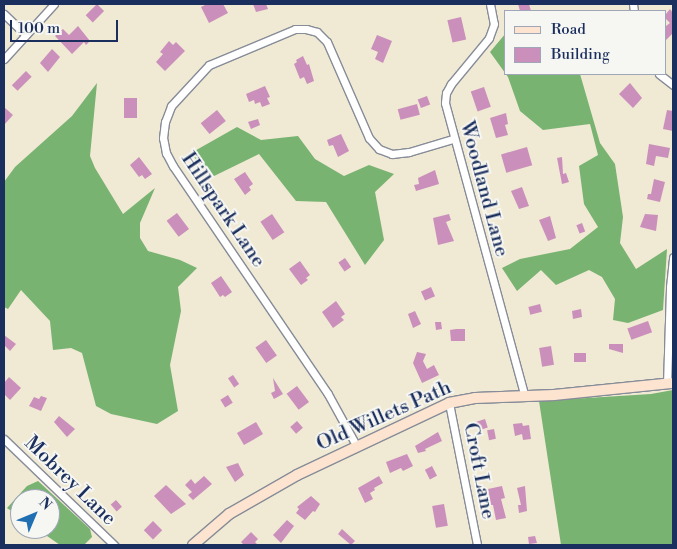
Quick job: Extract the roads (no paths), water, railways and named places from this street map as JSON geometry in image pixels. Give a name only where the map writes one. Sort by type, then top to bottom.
[{"type":"main road","name":"Old Willets Path","points":[[192,545],[229,514],[295,476],[356,445],[449,403],[475,398],[524,394],[554,394],[670,383]]},
{"type":"street","points":[[4,58],[54,4]]},
{"type":"street","name":"Woodland Lane","points":[[490,4],[494,24],[489,38],[451,84],[446,93],[446,113],[524,394]]},
{"type":"street","points":[[4,14],[26,35]]},
{"type":"street","name":"Hillspark Lane","points":[[356,445],[328,394],[173,166],[166,153],[163,138],[165,122],[171,106],[209,65],[294,29],[306,29],[317,32],[326,42],[369,138],[379,149],[392,154],[409,152],[453,139]]},
{"type":"street","points":[[660,75],[673,86]]},
{"type":"street","points":[[670,383],[670,287],[673,257]]},
{"type":"street","name":"Croft Lane","points":[[449,403],[477,545]]},
{"type":"street","name":"Mobrey Lane","points":[[4,440],[114,545]]}]
